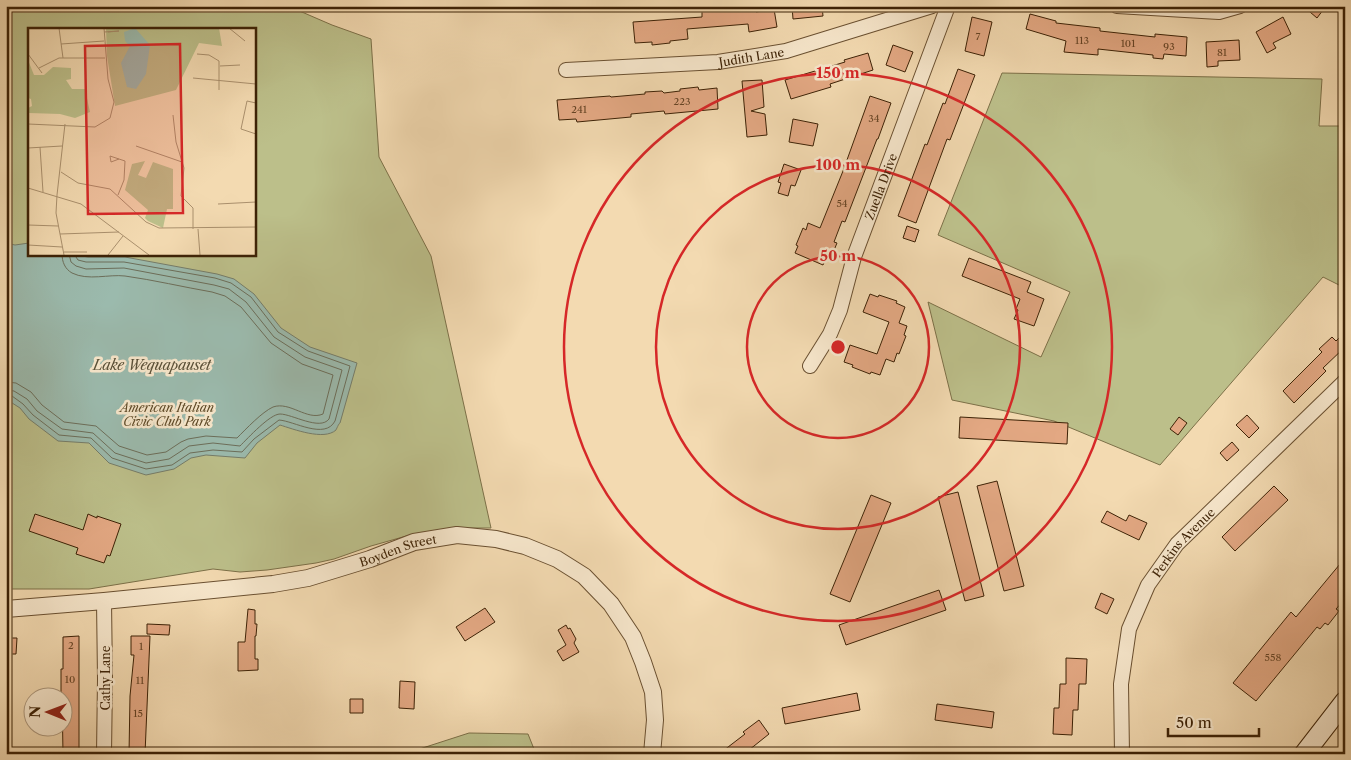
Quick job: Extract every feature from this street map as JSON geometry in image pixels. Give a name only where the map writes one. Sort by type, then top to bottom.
[{"type":"main road","points":[[1304,754],[1345,701]]},
{"type":"street","name":"Judith Lane","points":[[566,70],[718,62],[786,51],[932,6]]},
{"type":"street","name":"Zuella Drive","points":[[810,366],[830,334],[840,310],[854,257],[948,6]]},
{"type":"street","points":[[1117,6],[1218,12],[1240,6]]},
{"type":"street","name":"Perkins Avenue","points":[[1122,754],[1121,684],[1129,629],[1148,586],[1177,544],[1345,381]]},
{"type":"street","name":"Boyden Street","points":[[6,609],[273,584],[308,578],[367,560],[414,542],[456,535],[496,539],[525,546],[557,559],[584,576],[611,604],[633,637],[653,692],[655,720],[652,754]]},
{"type":"street","name":"Cathy Lane","points":[[104,601],[104,754]]},
{"type":"green space","name":"American Italian Civic Club Park","points":[[6,6],[288,6],[371,39],[379,157],[431,256],[491,528],[450,528],[410,535],[316,563],[240,572],[213,569],[89,589],[6,589]]},
{"type":"green space","points":[[1002,73],[1322,79],[1319,126],[1345,126],[1345,288],[1323,277],[1160,465],[1054,421],[952,400],[928,302],[1041,357],[1070,292],[938,235]]},
{"type":"green space","points":[[469,733],[528,734],[536,754],[404,754]]},
{"type":"water","name":"Lake Wequapauset","points":[[6,243],[15,245],[28,243],[28,255],[125,257],[217,274],[234,279],[254,294],[281,328],[310,347],[357,363],[340,423],[336,430],[331,433],[308,433],[280,425],[257,443],[245,458],[206,455],[191,458],[174,469],[146,475],[109,463],[89,443],[58,441],[29,419],[20,408],[9,401],[6,403]]},
{"type":"building","points":[[735,6],[735,10],[755,6],[756,12],[774,9],[777,27],[749,32],[748,24],[687,29],[688,39],[652,45],[652,42],[635,43],[633,22],[702,17],[702,8]]},
{"type":"building","points":[[792,6],[822,6],[823,16],[793,19]]},
{"type":"building","points":[[1303,6],[1326,6],[1317,18]]},
{"type":"building","points":[[1030,14],[1056,21],[1056,23],[1100,28],[1100,31],[1155,37],[1155,34],[1187,37],[1186,56],[1164,54],[1163,59],[1153,58],[1153,55],[1098,49],[1098,55],[1064,52],[1066,41],[1026,29]]},
{"type":"building","points":[[972,17],[992,22],[984,56],[965,51]]},
{"type":"building","points":[[1283,17],[1291,34],[1273,43],[1276,48],[1267,53],[1256,32]]},
{"type":"building","points":[[1239,40],[1240,60],[1218,61],[1218,66],[1207,67],[1206,42]]},
{"type":"building","points":[[893,45],[913,52],[905,72],[886,65]]},
{"type":"building","points":[[868,53],[873,70],[830,84],[831,87],[791,99],[785,80]]},
{"type":"building","points":[[958,69],[975,75],[950,140],[947,139],[916,223],[898,216],[925,144],[927,145]]},
{"type":"building","points":[[762,80],[764,107],[751,111],[765,114],[767,135],[747,137],[742,81]]},
{"type":"building","points":[[698,87],[699,90],[717,88],[718,109],[665,114],[664,111],[631,114],[631,117],[577,122],[576,119],[559,120],[557,100],[645,94],[645,92],[662,91],[664,93]]},
{"type":"building","points":[[870,96],[891,103],[845,222],[842,221],[834,242],[837,243],[830,260],[826,258],[823,265],[795,253],[798,246],[796,245],[803,228],[806,230],[808,223],[820,228]]},
{"type":"building","points":[[793,119],[818,124],[813,146],[789,142]]},
{"type":"building","points":[[784,164],[801,170],[795,186],[791,185],[788,196],[778,193],[781,183],[778,182]]},
{"type":"building","points":[[907,226],[919,230],[915,242],[903,238]]},
{"type":"building","points":[[969,258],[1031,282],[1027,292],[1044,299],[1034,326],[1014,319],[1020,299],[962,276]]},
{"type":"building","points":[[870,294],[897,301],[896,303],[905,307],[899,323],[907,326],[904,335],[906,336],[894,362],[886,359],[880,375],[871,372],[870,374],[844,362],[850,345],[877,354],[889,322],[863,312]]},
{"type":"building","points":[[1345,332],[1345,347],[1323,368],[1326,371],[1294,403],[1283,391],[1322,352],[1319,349],[1332,337],[1336,341]]},
{"type":"building","points":[[1247,415],[1259,428],[1249,438],[1236,425]]},
{"type":"building","points":[[960,417],[1068,423],[1067,444],[959,438]]},
{"type":"building","points":[[1179,417],[1187,423],[1178,435],[1170,429]]},
{"type":"building","points":[[1232,442],[1239,450],[1227,461],[1220,453]]},
{"type":"building","points":[[997,481],[1024,586],[1004,591],[977,486]]},
{"type":"building","points":[[1274,486],[1288,500],[1235,551],[1222,537]]},
{"type":"building","points":[[958,492],[984,596],[965,601],[938,497]]},
{"type":"building","points":[[871,495],[891,503],[850,602],[830,594]]},
{"type":"building","points":[[1107,511],[1126,521],[1129,515],[1147,523],[1139,540],[1101,522]]},
{"type":"building","points":[[35,514],[83,530],[88,514],[121,524],[110,556],[107,555],[104,563],[76,554],[78,548],[29,531]]},
{"type":"building","points":[[1340,564],[1345,569],[1345,599],[1336,609],[1339,611],[1328,625],[1325,623],[1320,629],[1317,627],[1256,701],[1233,683],[1291,612],[1296,617]]},
{"type":"building","points":[[939,590],[946,610],[846,645],[839,625]]},
{"type":"building","points":[[1101,593],[1114,599],[1107,614],[1095,608]]},
{"type":"building","points":[[485,608],[495,622],[465,641],[456,627]]},
{"type":"building","points":[[248,609],[255,610],[255,624],[257,624],[255,659],[258,659],[258,670],[238,671],[238,642],[245,642]]},
{"type":"building","points":[[147,624],[170,625],[169,635],[147,634]]},
{"type":"building","points":[[566,625],[568,629],[570,628],[576,639],[574,643],[579,652],[563,661],[557,651],[566,645],[558,630]]},
{"type":"building","points":[[79,636],[79,754],[63,754],[63,738],[72,738],[72,688],[61,688],[63,637]]},
{"type":"building","points":[[131,636],[150,636],[145,754],[129,754],[130,696],[134,655],[131,655]]},
{"type":"building","points":[[6,638],[17,638],[16,654],[6,654]]},
{"type":"building","points":[[1066,658],[1087,659],[1086,684],[1079,684],[1078,710],[1073,710],[1072,735],[1053,734],[1054,708],[1059,708],[1060,684],[1066,684]]},
{"type":"building","points":[[400,681],[415,682],[414,709],[399,708]]},
{"type":"building","points":[[857,693],[860,710],[785,724],[782,708]]},
{"type":"building","points":[[350,699],[363,699],[363,713],[350,713]]},
{"type":"building","points":[[937,704],[994,712],[992,728],[935,720]]},
{"type":"building","points":[[759,720],[769,734],[744,754],[719,754],[745,734],[743,732]]}]
